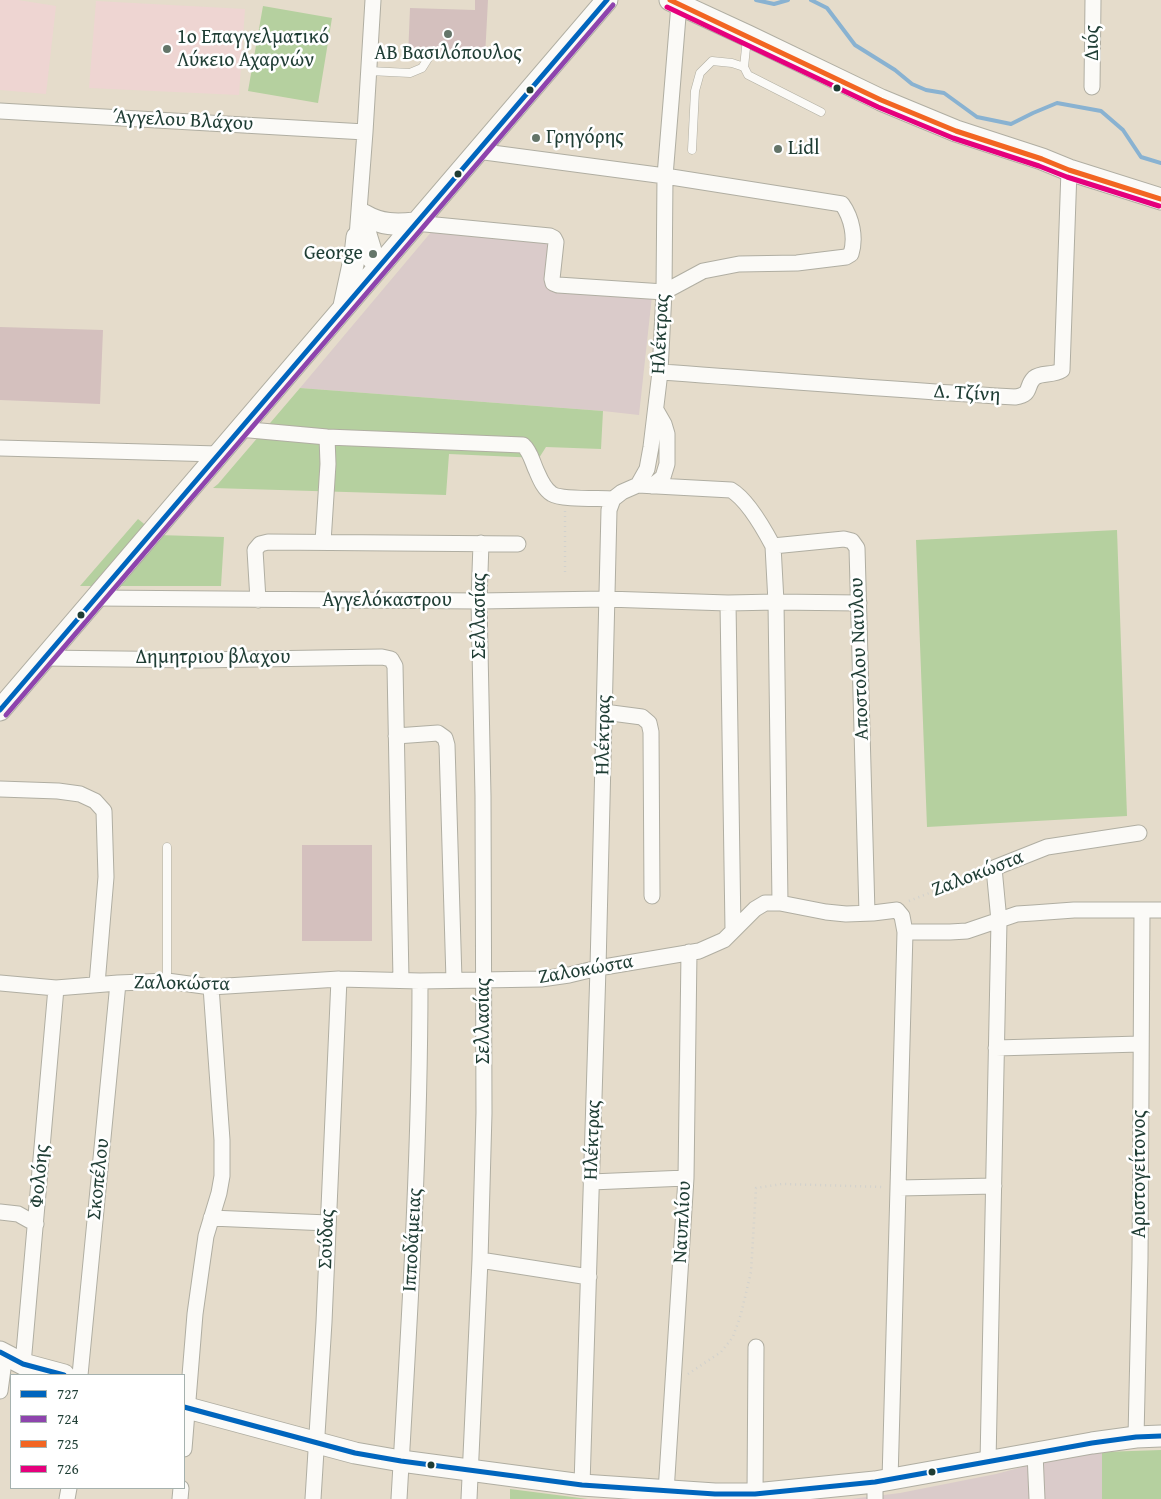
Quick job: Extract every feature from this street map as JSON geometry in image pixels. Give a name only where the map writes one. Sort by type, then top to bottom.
[{"type":"main road","points":[[0,710],[607,0]]},
{"type":"main road","points":[[675,2],[880,100],[956,132],[1161,199]]},
{"type":"main road","points":[[362,210],[382,223],[397,225],[415,223]]},
{"type":"main road","points":[[343,310],[355,256],[357,237]]},
{"type":"main road","points":[[2,1353],[23,1364],[60,1374]]},
{"type":"main road","points":[[185,1408],[316,1443],[401,1462],[582,1485],[715,1496],[880,1487],[1035,1453],[1136,1437],[1161,1436]]},
{"type":"street","points":[[373,0],[362,210],[357,237],[361,249],[367,258],[379,267]]},
{"type":"street","name":"Διός","points":[[1092,87],[1093,0]]},
{"type":"street","name":"Ηλέκτρας","points":[[645,486],[660,372],[664,292],[665,176],[675,2]]},
{"type":"street","name":"Άγγελου Βλάχου","points":[[0,111],[365,132]]},
{"type":"street","points":[[415,223],[550,236],[556,242],[553,283],[558,285],[664,292],[703,272],[711,270],[738,264],[797,263],[846,257],[851,254],[853,247],[852,229],[848,212],[842,204],[665,176],[478,151]]},
{"type":"street","name":"Δ. Τζίνη","points":[[660,372],[897,390],[1022,396],[1028,392],[1032,381],[1036,377],[1056,374],[1062,370],[1069,170]]},
{"type":"street","points":[[362,210],[379,267]]},
{"type":"street","points":[[239,429],[327,436],[523,444],[528,449],[537,473],[546,489],[553,495],[567,497],[613,499],[622,492],[645,486],[731,490],[737,494],[760,521],[773,546],[776,602],[780,903]]},
{"type":"street","points":[[323,542],[328,464],[327,436]]},
{"type":"street","points":[[0,448],[218,454]]},
{"type":"street","name":"Ηλέκτρας","points":[[582,1485],[598,968],[606,599],[609,510],[613,499]]},
{"type":"street","name":"Αποστολου Ναυλου","points":[[773,546],[844,539],[852,541],[857,548],[867,913]]},
{"type":"street","points":[[258,600],[256,550],[260,544],[268,542],[518,544]]},
{"type":"street","name":"Σελλασίας","points":[[469,1499],[480,1260],[484,1113],[485,980],[479,601],[481,543]]},
{"type":"street","name":"Αγγελόκαστρου","points":[[94,598],[479,601],[606,599],[728,603],[859,603]]},
{"type":"street","points":[[728,603],[733,930]]},
{"type":"street","name":"Δημητριου βλαχου","points":[[44,658],[197,660],[382,657],[391,659],[395,666],[396,736]]},
{"type":"street","points":[[604,712],[642,717],[648,723],[651,732],[652,896]]},
{"type":"street","points":[[401,980],[396,736],[438,733],[445,738],[447,745],[454,980]]},
{"type":"street","points":[[0,789],[58,791],[80,794],[95,801],[104,811],[106,876],[98,984]]},
{"type":"street","name":"Ζαλοκώστα","points":[[994,868],[1046,847],[1139,833]]},
{"type":"street","points":[[988,1462],[998,921],[994,868]]},
{"type":"street","name":"Ζαλοκώστα","points":[[0,983],[56,988],[167,981],[210,987],[339,980],[420,981],[554,978],[598,968],[699,951],[724,940],[755,909],[765,903],[780,903],[846,914],[898,910]]},
{"type":"street","points":[[880,1487],[899,1188],[905,932],[902,916],[898,910]]},
{"type":"street","name":"Ζαλοκώστα","points":[[905,932],[967,931],[1017,914],[1074,910],[1161,910]]},
{"type":"street","name":"Αριστογείτονος","points":[[1136,1437],[1140,1259],[1142,910]]},
{"type":"street","name":"Ναυπλίου","points":[[666,1492],[686,1178],[689,952]]},
{"type":"street","name":"Σούδας","points":[[313,1499],[339,980]]},
{"type":"street","name":"Ιπποδάμειας","points":[[399,1499],[420,1064],[420,981]]},
{"type":"street","name":"Σκοπέλου","points":[[80,1374],[118,983]]},
{"type":"street","points":[[185,1408],[206,1236],[222,1176],[210,987]]},
{"type":"street","name":"Φολόης","points":[[23,1364],[56,988]]},
{"type":"street","points":[[996,1048],[1140,1044]]},
{"type":"street","points":[[592,1182],[686,1178]]},
{"type":"street","points":[[899,1188],[994,1186]]},
{"type":"street","points":[[0,1212],[18,1214],[36,1224]]},
{"type":"street","points":[[211,1218],[328,1223]]},
{"type":"street","points":[[480,1260],[589,1277]]},
{"type":"street","points":[[755,1494],[756,1348]]},
{"type":"street","points":[[0,1391],[2,1353]]},
{"type":"street","points":[[1035,1453],[1037,1499]]},
{"type":"lane","points":[[748,36],[744,67],[748,75],[821,112]]},
{"type":"lane","points":[[369,71],[410,73],[422,68],[428,58]]},
{"type":"lane","points":[[692,150],[695,91],[700,73],[712,61],[732,63],[744,67]]},
{"type":"lane","points":[[167,847],[167,981]]},
{"type":"path","points":[[565,572],[567,497]]},
{"type":"path","name":"Ζαλοκώστα","points":[[898,910],[909,901],[994,868]]},
{"type":"path","points":[[672,1384],[721,1352],[733,1337],[741,1314],[751,1272],[756,1188],[782,1184],[899,1188]]},
{"type":"shaded area","points":[[0,0],[18,0],[56,6],[46,94],[0,90]]},
{"type":"shaded area","name":"1ο Επαγγελματικό Λύκειο Αχαρνών","points":[[96,1],[245,9],[239,95],[89,88]]},
{"type":"shaded area","points":[[432,231],[554,240],[549,289],[652,296],[639,415],[300,388]]},
{"type":"shaded area","points":[[1102,1452],[1102,1499],[851,1499],[900,1493],[996,1474],[1045,1461]]},
{"type":"green space","points":[[263,6],[332,18],[318,103],[248,91]]},
{"type":"green space","points":[[300,388],[603,411],[601,449],[546,447],[539,458],[449,454],[446,495],[213,488]]},
{"type":"green space","points":[[138,519],[158,535],[224,537],[221,586],[80,586]]},
{"type":"green space","points":[[1117,530],[1127,816],[927,827],[916,540]]},
{"type":"green space","points":[[1161,1450],[1161,1499],[1102,1499],[1102,1452]]},
{"type":"green space","points":[[510,1489],[588,1499],[510,1499]]},
{"type":"building","name":"ΑΒ Βασιλόπουλος","points":[[475,0],[488,0],[485,57],[435,57],[429,51],[422,57],[408,57],[410,8],[475,10]]},
{"type":"building","points":[[0,327],[103,330],[100,404],[0,400]]},
{"type":"building","points":[[302,845],[372,845],[372,941],[302,941]]},
{"type":"waterway","points":[[756,0],[774,4],[788,0]]},
{"type":"waterway","points":[[811,0],[827,8],[855,45],[895,70],[912,84],[926,90],[944,93],[977,117],[1011,124],[1057,103],[1101,111],[1123,130],[1141,157],[1161,163]]},
{"type":"transit line","name":"727","points":[[0,710],[607,0]]},
{"type":"transit line","name":"725","points":[[670,0],[881,100],[956,131],[1161,199]]},
{"type":"transit line","name":"724","points":[[6,715],[613,5]]},
{"type":"transit line","name":"726","points":[[667,7],[878,107],[953,138],[1159,206]]},
{"type":"transit line","name":"727","points":[[0,1352],[23,1364],[60,1374]]},
{"type":"transit line","name":"727","points":[[185,1407],[355,1453],[401,1461],[582,1485],[715,1494],[755,1494],[875,1482],[1092,1443],[1136,1437],[1161,1436]]},
{"type":"place","name":"ΑΒ Βασιλόπουλος","points":[[448,34]]},
{"type":"place","name":"1ο Επαγγελματικό Λύκειο Αχαρνών","points":[[167,49]]},
{"type":"place","name":"Γρηγόρης","points":[[536,138]]},
{"type":"place","name":"Lidl","points":[[778,149]]},
{"type":"place","name":"George","points":[[373,254]]}]
